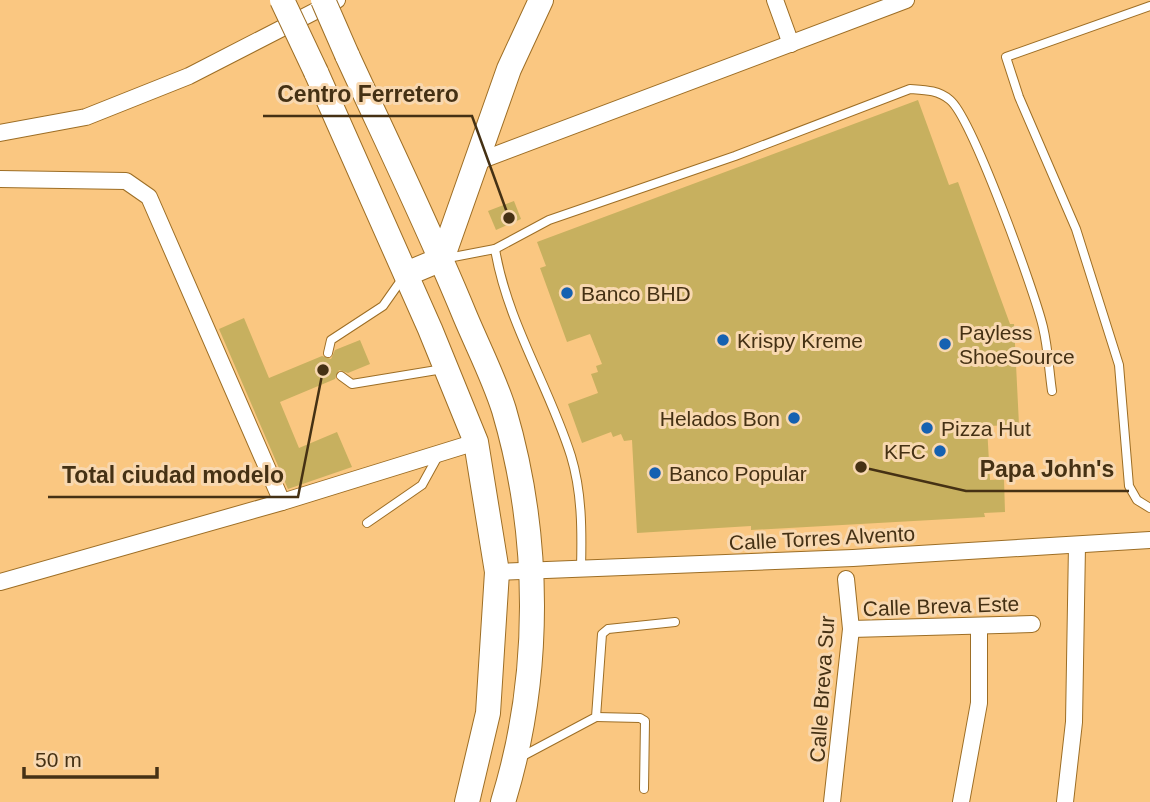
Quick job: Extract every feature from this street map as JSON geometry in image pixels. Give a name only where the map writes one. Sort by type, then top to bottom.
[{"type":"main road","points":[[282,0],[406,274],[476,442],[497,572],[488,713],[467,802]]},
{"type":"main road","points":[[323,0],[442,259],[503,407],[516,461],[533,571],[526,717],[503,802]]},
{"type":"main road","points":[[406,274],[442,259],[509,69],[541,0]]},
{"type":"street","points":[[0,133],[37,128],[99,112],[190,76],[337,0]]},
{"type":"street","points":[[775,0],[791,44]]},
{"type":"street","points":[[474,163],[902,1]]},
{"type":"street","points":[[0,179],[126,181],[149,197],[282,502]]},
{"type":"street","points":[[1,578],[282,502],[476,442]]},
{"type":"street","name":"Calle Torres Alvento","points":[[497,572],[853,558],[1150,540]]},
{"type":"street","points":[[1065,802],[1074,722],[1077,545]]},
{"type":"street","name":"Calle Breva Sur","points":[[832,802],[851,629],[846,579]]},
{"type":"street","name":"Calle Breva Este","points":[[851,629],[1032,624]]},
{"type":"street","points":[[961,802],[979,703],[979,626]]},
{"type":"lane","points":[[1150,6],[1006,57],[1019,97],[1076,229],[1119,365],[1129,486],[1137,500],[1150,508]]},
{"type":"lane","points":[[442,259],[495,249],[549,220],[735,156],[910,89],[934,91],[952,101],[969,128],[1006,222],[1043,327],[1052,391]]},
{"type":"lane","points":[[495,249],[507,298],[572,457],[582,525],[581,568]]},
{"type":"lane","points":[[328,353],[331,340],[383,306],[406,274]]},
{"type":"lane","points":[[341,376],[352,383],[446,369]]},
{"type":"lane","points":[[367,523],[422,485],[440,453]]},
{"type":"lane","points":[[596,717],[602,634],[608,629],[675,622]]},
{"type":"lane","points":[[516,760],[596,717],[640,718],[645,721],[644,789]]},
{"type":"building","points":[[918,100],[949,185],[958,182],[1010,324],[1014,324],[1019,425],[987,426],[990,480],[1004,479],[1005,512],[984,513],[985,517],[751,530],[751,526],[637,533],[632,440],[624,441],[621,434],[613,437],[611,432],[582,443],[568,404],[598,393],[591,374],[598,372],[596,366],[602,364],[590,334],[567,342],[540,268],[546,266],[537,242]]},
{"type":"building","points":[[514,201],[521,219],[496,230],[488,211]]},
{"type":"building","points":[[244,318],[269,378],[322,356],[331,359],[335,350],[360,340],[370,364],[348,373],[339,370],[335,379],[280,402],[299,448],[337,432],[352,467],[288,489],[219,329]]},
{"type":"place","name":"Centro Ferretero","points":[[509,218]]},
{"type":"place","name":"Banco BHD","points":[[567,293]]},
{"type":"place","name":"Krispy Kreme","points":[[723,340]]},
{"type":"place","name":"Payless ShoeSource","points":[[945,344]]},
{"type":"place","name":"Total ciudad modelo","points":[[323,370]]},
{"type":"place","name":"Helados Bon","points":[[794,418]]},
{"type":"place","name":"Pizza Hut","points":[[927,428]]},
{"type":"place","name":"KFC","points":[[940,451]]},
{"type":"place","name":"Papa John's","points":[[861,467]]},
{"type":"place","name":"Banco Popular","points":[[655,473]]}]
